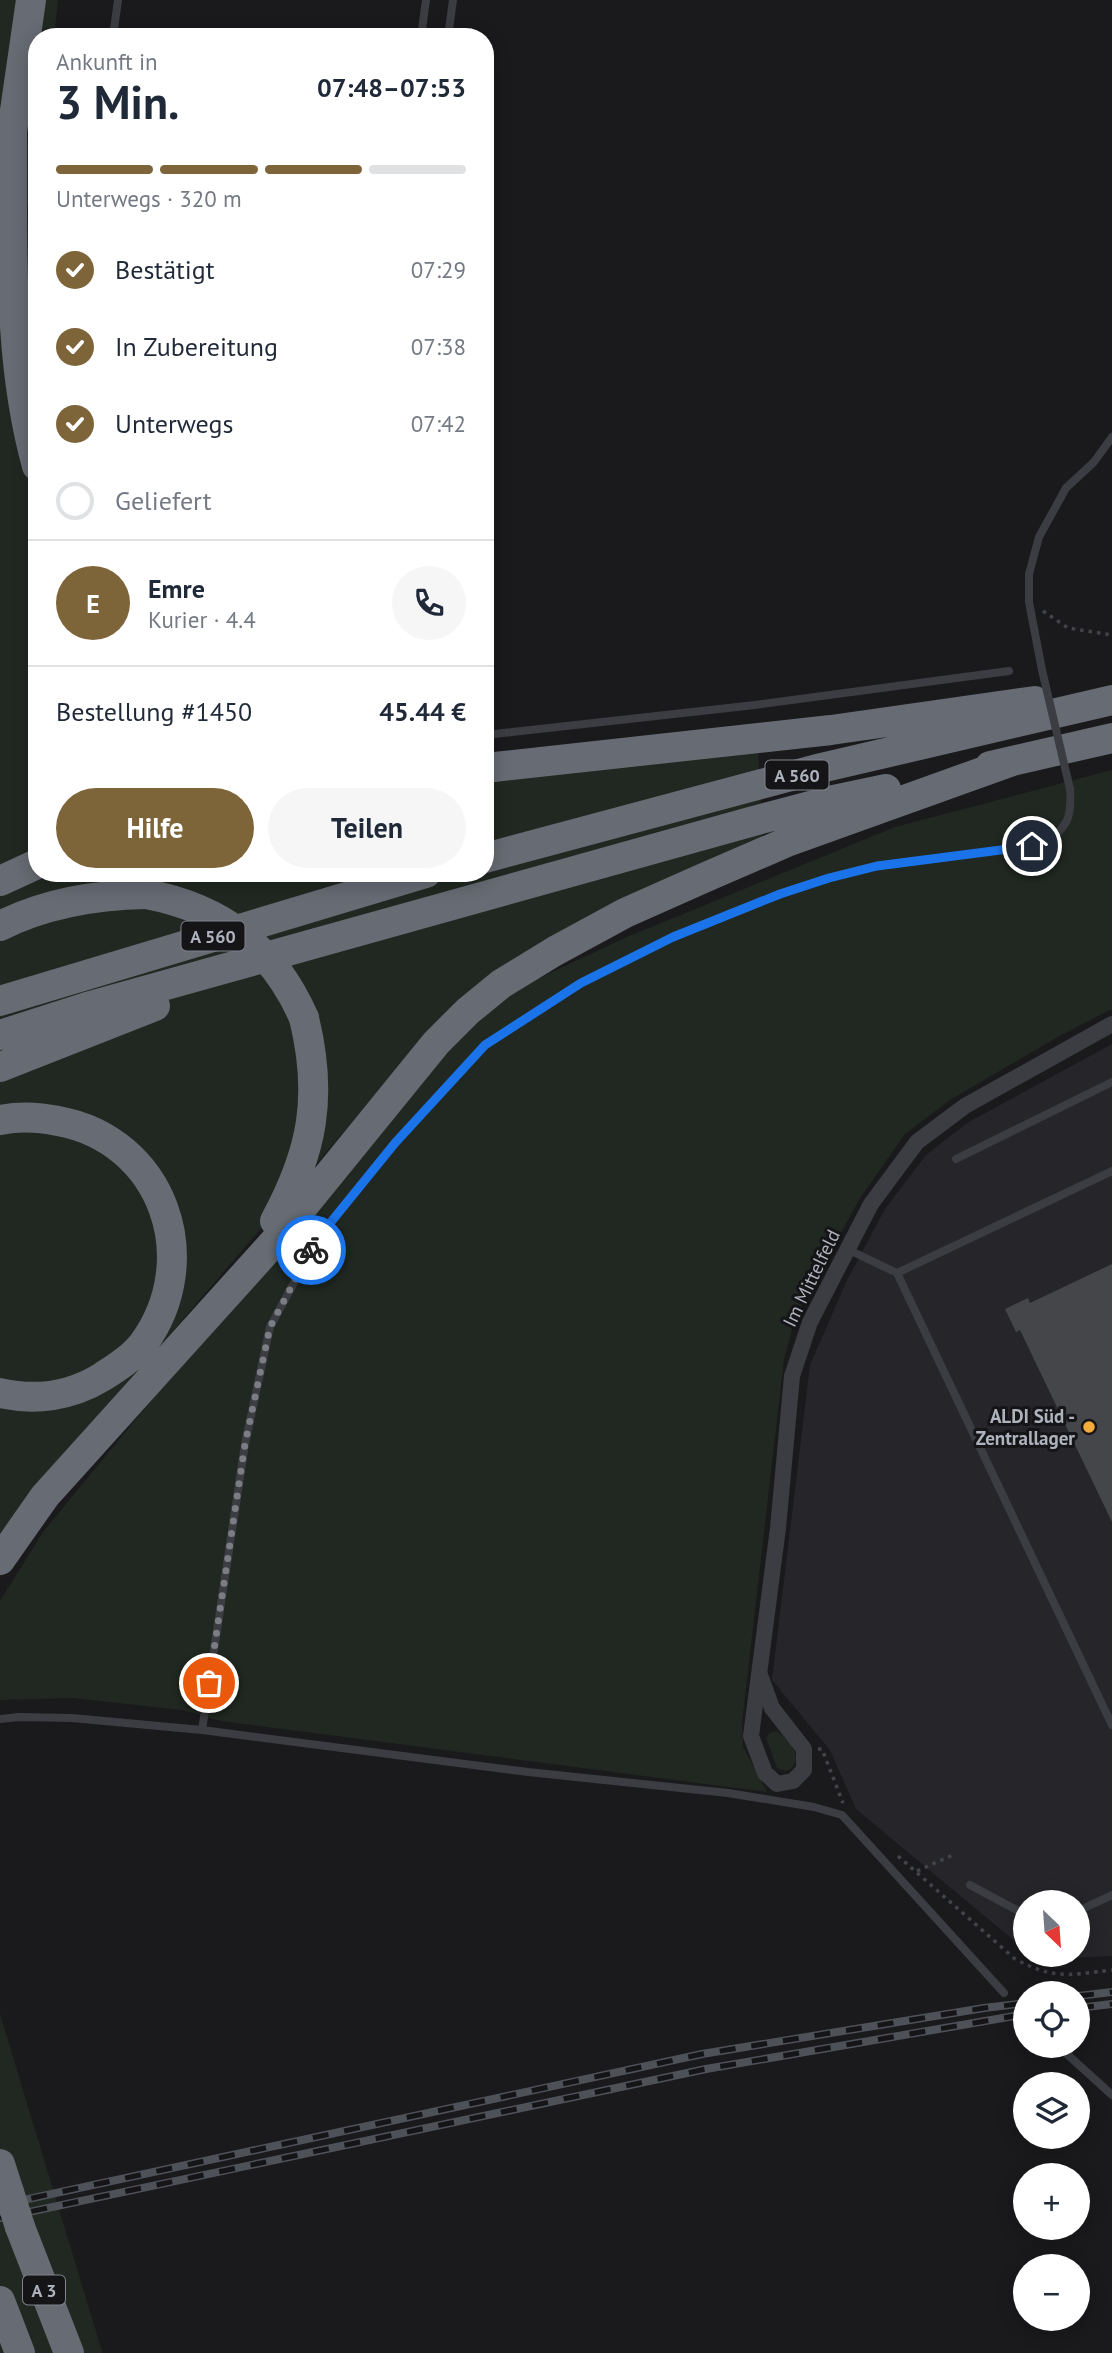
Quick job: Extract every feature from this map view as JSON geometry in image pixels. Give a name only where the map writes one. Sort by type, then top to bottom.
[{"type":"highway","points":[[0,218],[31,0]]},
{"type":"highway","points":[[12,134],[16,358],[28,433]]},
{"type":"highway","points":[[494,767],[831,730],[1112,692]]},
{"type":"highway","name":"A 560","points":[[494,856],[821,768],[1112,700]]},
{"type":"highway","name":"A 560","points":[[0,1035],[87,1007],[829,801],[1112,738]]},
{"type":"highway","points":[[0,1560],[45,1496],[275,1241],[428,1052],[468,1011],[501,984],[625,913],[706,877],[787,842],[1010,762]]},
{"type":"highway","points":[[0,881],[28,868]]},
{"type":"highway","name":"A 560","points":[[0,1000],[396,882]]},
{"type":"highway","points":[[0,926],[66,902],[92,897],[146,894],[187,904],[225,922],[242,934],[272,964],[296,999],[304,1018],[313,1064],[314,1089],[309,1139],[292,1187],[239,1282]]},
{"type":"highway","points":[[0,1067],[322,941]]},
{"type":"highway","points":[[0,1120],[40,1118],[74,1124],[103,1135],[126,1152],[146,1175],[160,1199],[169,1224],[173,1252],[170,1283],[160,1314],[142,1345],[120,1366],[89,1385],[52,1396],[17,1397],[0,1393]]},
{"type":"highway","name":"A 3","points":[[0,2164],[20,2227],[69,2353]]},
{"type":"highway","name":"A 3","points":[[0,2301],[20,2353]]},
{"type":"street","name":"Im Mittelfeld","points":[[760,1675],[772,1709],[804,1749],[804,1770],[793,1781],[777,1783],[765,1773],[751,1735],[778,1528],[792,1376],[810,1322],[871,1204],[917,1142],[965,1105],[1112,1024]]},
{"type":"lane","points":[[114,28],[118,0]]},
{"type":"lane","points":[[422,28],[426,0]]},
{"type":"lane","points":[[449,28],[453,0]]},
{"type":"lane","points":[[202,1730],[245,1444],[270,1327],[318,1238],[395,1143],[485,1045],[581,983],[673,937],[780,894],[829,878],[877,866],[1047,844],[1065,827],[1071,807],[1070,789],[1029,602],[1029,574],[1039,537],[1066,488],[1094,462],[1112,437]]},
{"type":"lane","points":[[494,734],[755,705],[1009,671]]},
{"type":"lane","points":[[956,1159],[1112,1082]]},
{"type":"lane","points":[[897,1273],[1112,1171]]},
{"type":"lane","points":[[847,1249],[897,1273],[1112,1725]]},
{"type":"lane","points":[[0,1719],[72,1718],[202,1730],[541,1773],[728,1793],[814,1807],[842,1815],[1004,1993]]},
{"type":"lane","points":[[970,1885],[1013,1908]]},
{"type":"lane","points":[[1090,1906],[1112,1895]]},
{"type":"lane","points":[[1071,2058],[1112,2095]]},
{"type":"path","points":[[1029,602],[1068,628],[1112,635]]},
{"type":"path","points":[[804,1749],[822,1749],[844,1802],[842,1815]]},
{"type":"path","points":[[892,1852],[1015,1959],[1035,1970],[1061,1976],[1112,1970]]},
{"type":"path","points":[[916,1872],[953,1854]]},
{"type":"shaded area","points":[[0,0],[58,0],[55,28],[28,28],[28,204],[4,318],[13,390],[28,449],[28,882],[494,882],[494,774],[758,752],[763,836],[601,909],[430,1031],[0,1533]]},
{"type":"shaded area","points":[[1112,770],[1112,1009],[1063,1034],[950,1100],[905,1134],[860,1198],[795,1318],[784,1360],[742,1723],[743,1747],[767,1792],[221,1721],[182,1710],[73,1698],[0,1700],[0,1601],[43,1532],[279,1245],[453,1042],[507,993],[627,937],[895,827]]},
{"type":"shaded area","points":[[1112,1044],[1112,1956],[1090,1957],[1090,1890],[1013,1890],[1013,1940],[856,1809],[830,1750],[772,1680],[810,1365],[847,1280],[885,1209],[926,1155],[967,1123]]},
{"type":"shaded area","points":[[777,1731],[791,1745],[796,1756],[793,1766],[787,1771],[777,1768],[766,1738]]},
{"type":"shaded area","points":[[0,2014],[101,2348],[103,2353],[0,2353]]},
{"type":"building","name":"ALDI Süd - Zentrallager","points":[[1112,1264],[1112,1522],[1020,1330],[1016,1332],[1005,1309],[1028,1298],[1030,1303]]},
{"type":"railway","points":[[1090,1995],[1112,1992]]},
{"type":"railway","points":[[1090,2007],[1112,2004]]},
{"type":"railway","points":[[0,2205],[702,2054],[1013,2005]]},
{"type":"railway","points":[[0,2218],[706,2069],[1013,2016]]},
{"type":"way so far","points":[[209,1683],[245,1444],[270,1327],[311,1250]]},
{"type":"place","name":"ALDI Süd - Zentrallager","points":[[1089,1427]]},
{"type":"route","points":[[311,1250],[395,1143],[485,1045],[581,983],[673,937],[780,894],[829,878],[877,866],[1032,846]]}]
